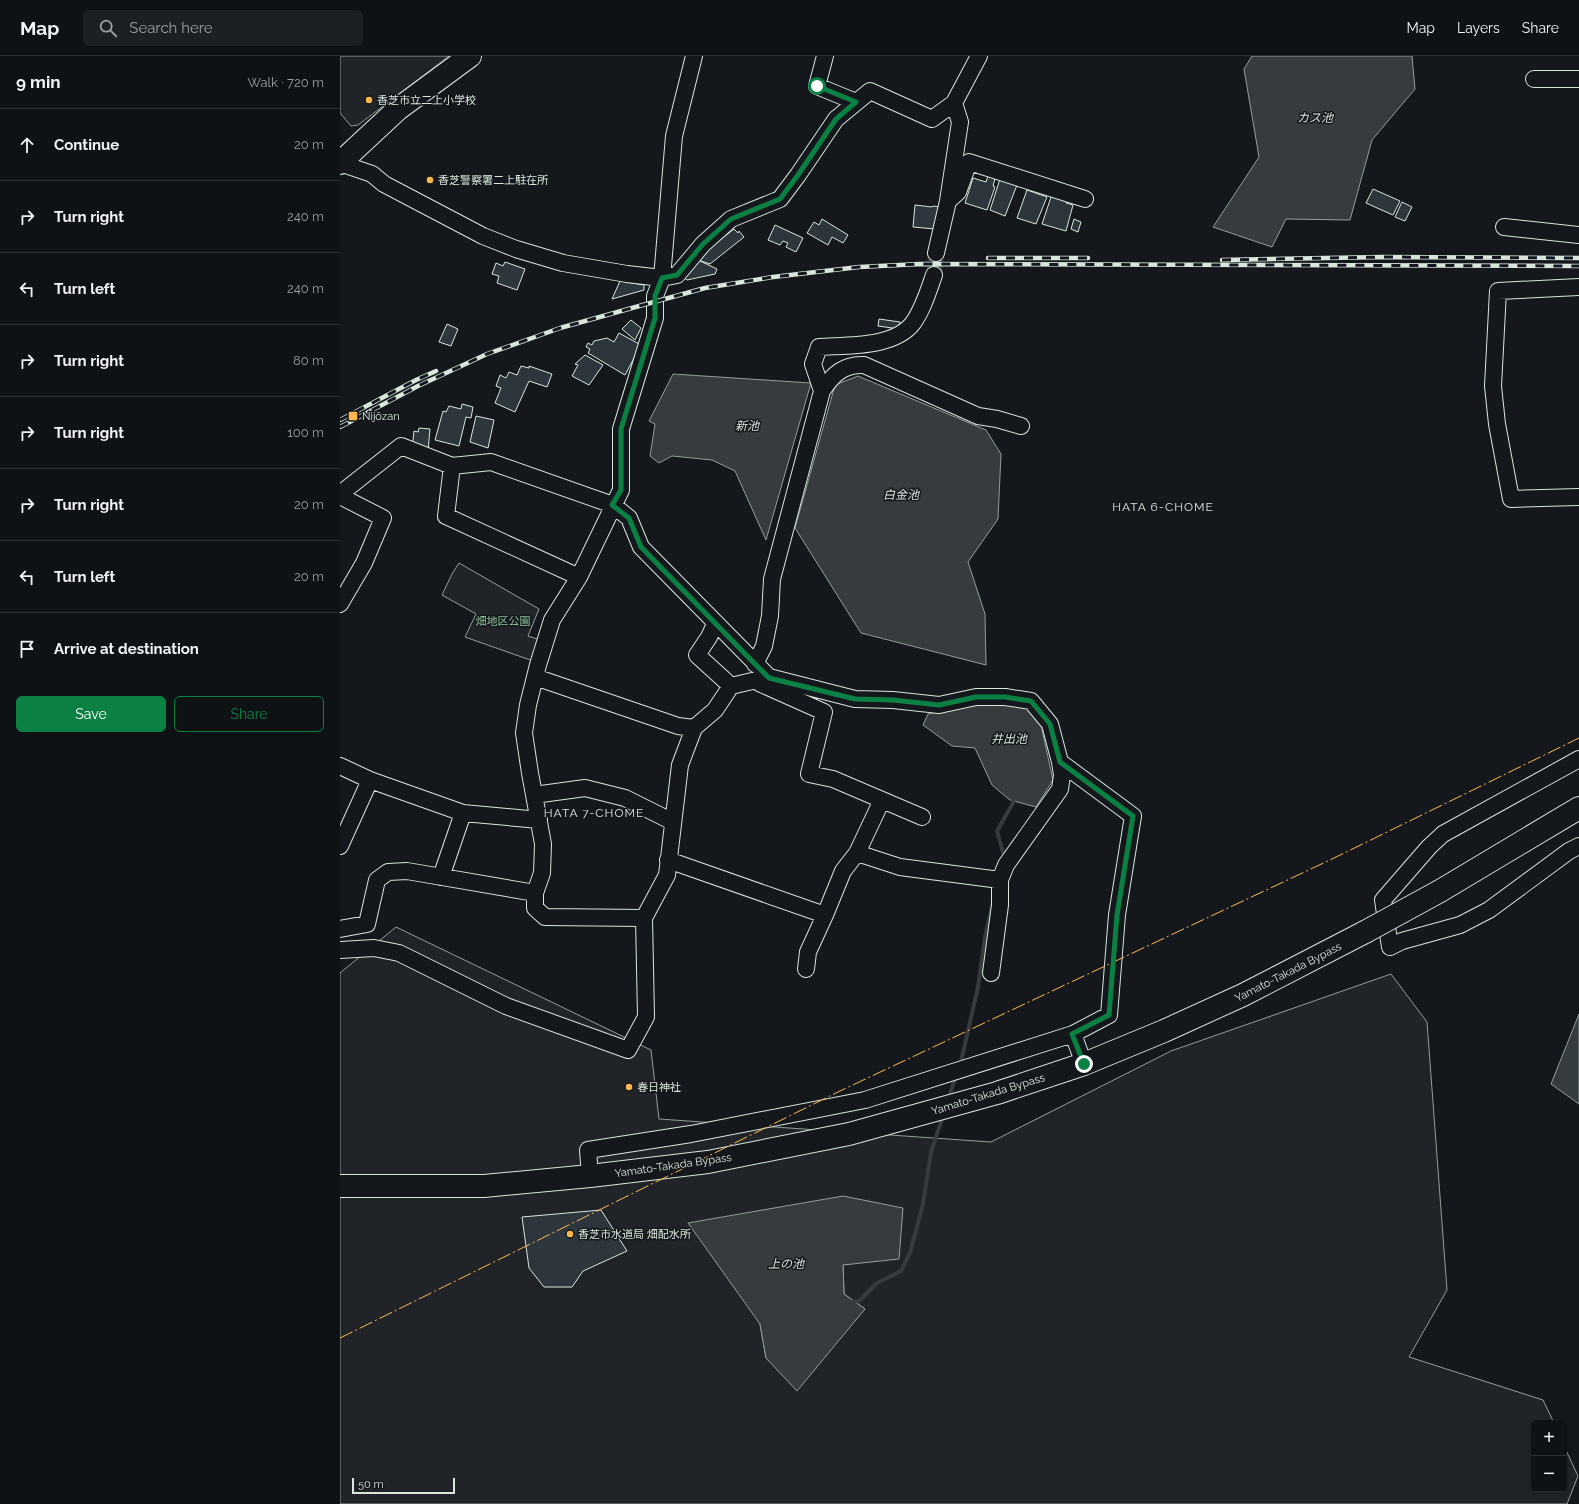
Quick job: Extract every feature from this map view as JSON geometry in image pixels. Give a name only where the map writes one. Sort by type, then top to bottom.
[{"type":"highway","points":[[340,163],[398,109],[470,56]]},
{"type":"highway","name":"Yamato-Takada Bypass","points":[[340,1186],[484,1186],[590,1176],[708,1162],[849,1134],[997,1093],[1084,1064],[1164,1031],[1243,995],[1365,932],[1440,891],[1579,808]]},
{"type":"street","points":[[644,918],[545,917],[535,908],[535,892],[542,873],[543,844],[524,733],[528,706],[535,677],[552,620],[579,577],[612,505],[621,490],[621,429],[655,318],[655,296],[662,278],[674,136],[694,56]]},
{"type":"street","points":[[825,56],[817,86],[856,102]]},
{"type":"street","points":[[340,163],[372,174],[384,184],[483,236],[516,249],[563,263],[627,274],[662,278],[677,275],[703,244],[731,219],[780,199],[836,119],[870,91],[932,119],[954,103],[979,56]]},
{"type":"street","points":[[1534,79],[1579,79]]},
{"type":"street","points":[[936,253],[948,201],[960,122],[954,103]]},
{"type":"street","points":[[948,201],[958,192],[969,162],[1085,199]]},
{"type":"street","points":[[1504,228],[1579,234]]},
{"type":"street","points":[[822,391],[813,364],[819,347],[876,343],[901,334],[912,324],[922,308],[934,275]]},
{"type":"street","points":[[1579,287],[1498,292],[1493,386],[1497,424],[1511,499],[1579,497]]},
{"type":"street","points":[[755,664],[764,646],[770,616],[772,579],[822,391],[829,380],[839,371],[852,364],[864,365],[978,416],[997,419],[1021,426]]},
{"type":"street","points":[[340,604],[364,563],[383,518],[340,495],[401,446],[452,466],[491,462],[612,505],[629,518],[641,547],[755,664],[762,679],[824,712],[808,774],[833,779],[922,817]]},
{"type":"street","points":[[452,466],[446,516],[579,577]]},
{"type":"street","points":[[715,624],[709,637],[697,655],[731,686]]},
{"type":"street","points":[[535,677],[678,726],[694,728]]},
{"type":"street","points":[[340,950],[374,948],[399,953],[506,1006],[628,1050],[646,1017],[644,918],[667,875],[680,765],[694,728],[715,710],[731,686],[762,679],[855,699],[893,700],[939,705],[976,697],[1005,697],[1031,701],[1050,724],[1062,775],[1060,789],[1006,865],[1000,880],[1000,905],[991,973]]},
{"type":"street","points":[[1579,759],[1443,834],[1429,847],[1383,900],[1390,947],[1402,941],[1460,925],[1489,910],[1569,851],[1579,846]]},
{"type":"street","points":[[590,1176],[588,1150],[691,1134],[865,1100],[1072,1034],[1109,1015],[1117,915],[1133,816],[1060,762]]},
{"type":"street","points":[[340,766],[370,780],[463,813],[538,820]]},
{"type":"street","points":[[340,846],[370,780]]},
{"type":"street","points":[[534,795],[585,788],[625,798],[673,822]]},
{"type":"street","points":[[806,969],[808,952],[843,871],[857,853],[882,800]]},
{"type":"street","points":[[441,877],[463,813]]},
{"type":"street","points":[[857,853],[900,866],[1000,880]]},
{"type":"street","points":[[668,860],[825,915]]},
{"type":"street","points":[[340,929],[367,924],[377,880],[388,872],[407,871],[535,892]]},
{"type":"street","points":[[1072,1034],[1084,1064]]},
{"type":"green space","name":"香芝市立二上小学校","points":[[340,56],[449,56],[358,125],[351,126],[340,113]]},
{"type":"green space","name":"畑地区公園","points":[[459,563],[539,609],[528,636],[540,640],[533,661],[465,637],[476,614],[442,595]]},
{"type":"green space","points":[[396,927],[651,1050],[659,1119],[991,1142],[1171,1051],[1391,974],[1427,1022],[1447,1290],[1409,1357],[1543,1400],[1553,1420],[1531,1420],[1531,1492],[1567,1492],[1567,1452],[1578,1476],[1567,1504],[340,1504],[340,973]],"holes":[[[902,1208],[843,1265],[844,1294],[865,1309],[766,1358],[760,1324]]]},
{"type":"water","name":"カス池","points":[[1252,56],[1412,56],[1415,89],[1372,140],[1350,220],[1286,219],[1272,247],[1213,227],[1259,157],[1244,69]]},
{"type":"water","name":"新池","points":[[673,374],[811,383],[766,540],[735,471],[712,460],[672,456],[659,463],[650,456],[655,424],[649,421]]},
{"type":"water","name":"白金池","points":[[858,376],[986,430],[1001,454],[998,519],[968,562],[985,614],[986,665],[861,633],[795,528],[835,385]]},
{"type":"water","name":"井出池","points":[[998,703],[1028,706],[1039,716],[1053,780],[1036,807],[1010,800],[992,785],[975,748],[952,746],[923,725],[928,714],[964,706]]},
{"type":"water","points":[[1579,1014],[1579,1104],[1551,1084]]},
{"type":"water","name":"上の池","points":[[843,1196],[903,1208],[899,1259],[843,1265],[844,1294],[865,1309],[797,1391],[766,1358],[760,1324],[688,1223]]},
{"type":"building","points":[[989,173],[996,175],[993,186],[995,187],[987,210],[965,203],[973,178],[986,182]]},
{"type":"building","points":[[1000,179],[1017,185],[1005,216],[990,210]]},
{"type":"building","points":[[1373,189],[1400,201],[1393,215],[1366,203]]},
{"type":"building","points":[[1027,190],[1047,197],[1036,224],[1017,218]]},
{"type":"building","points":[[1052,194],[1068,198],[1066,203],[1073,205],[1066,231],[1042,224]]},
{"type":"building","points":[[1402,202],[1412,207],[1405,221],[1395,217]]},
{"type":"building","points":[[915,205],[941,207],[935,229],[913,227]]},
{"type":"building","points":[[822,219],[848,235],[843,243],[832,237],[828,245],[807,233],[814,222],[819,225]]},
{"type":"building","points":[[1074,219],[1081,222],[1078,232],[1071,229]]},
{"type":"building","points":[[775,225],[803,238],[796,252],[786,247],[788,243],[783,241],[780,245],[768,240]]},
{"type":"building","points":[[734,229],[738,233],[739,231],[744,237],[710,264],[701,261],[698,257]]},
{"type":"building","points":[[698,260],[717,269],[715,274],[687,280],[683,277]]},
{"type":"building","points":[[505,262],[525,269],[517,290],[497,283],[499,276],[492,274],[496,263],[503,266]]},
{"type":"building","points":[[620,281],[644,285],[644,290],[612,299]]},
{"type":"building","points":[[879,319],[900,322],[899,329],[878,326]]},
{"type":"building","points":[[631,320],[641,328],[635,340],[622,329]]},
{"type":"building","points":[[447,324],[458,329],[451,346],[439,342]]},
{"type":"building","points":[[619,333],[641,345],[625,375],[588,353],[590,349],[586,347],[588,343],[592,345],[594,341],[607,338],[614,342]]},
{"type":"building","points":[[585,355],[603,365],[589,385],[572,376],[578,365],[575,364]]},
{"type":"building","points":[[521,366],[529,368],[529,366],[552,374],[547,387],[529,381],[515,412],[495,403],[501,388],[496,386],[500,375],[506,378],[509,372],[517,375]]},
{"type":"building","points":[[462,404],[473,407],[471,418],[466,417],[459,446],[435,440],[443,411],[446,412],[449,406],[461,409]]},
{"type":"building","points":[[476,416],[494,420],[488,448],[470,442]]},
{"type":"building","points":[[419,428],[430,429],[428,451],[412,449],[414,431],[418,432]]},
{"type":"building","name":"香芝市水道局 畑配水所","points":[[601,1210],[627,1251],[583,1271],[572,1287],[544,1287],[529,1268],[522,1217]]},
{"type":"waterway","points":[[1005,859],[997,831],[1013,803],[1014,797]]},
{"type":"waterway","points":[[960,1066],[978,987],[985,937],[993,902]]},
{"type":"waterway","points":[[948,1100],[956,1076]]},
{"type":"waterway","points":[[850,1302],[859,1301],[877,1283],[901,1271],[910,1253],[923,1204],[931,1152],[943,1116]]},
{"type":"tunnel","points":[[934,275],[936,253]]},
{"type":"railway","points":[[1222,260],[1383,257],[1579,258]]},
{"type":"railway","points":[[988,258],[1088,258]]},
{"type":"railway","points":[[340,427],[418,386],[487,354],[560,328],[705,288],[773,277],[859,267],[920,264],[1579,266]]},
{"type":"railway","points":[[340,420],[436,371]]},
{"type":"power","points":[[340,1338],[840,1091],[1332,859],[1579,738]]},
{"type":"place","name":"香芝市立二上小学校","points":[[369,100]]},
{"type":"place","name":"香芝警察署二上駐在所","points":[[430,180]]},
{"type":"place","name":"Nijōzan","points":[[353,416]]},
{"type":"place","name":"春日神社","points":[[629,1087]]},
{"type":"place","name":"香芝市水道局 畑配水所","points":[[570,1234]]},
{"type":"district","name":"HATA 6-CHOME","points":[[1163,507]]},
{"type":"district","name":"HATA 7-CHOME","points":[[594,813]]},
{"type":"route","points":[[817,86],[856,102],[836,119],[780,199],[731,219],[703,244],[677,275],[662,278],[655,296],[655,318],[621,429],[621,490],[612,505],[629,518],[641,547],[769,678],[855,699],[893,700],[939,705],[976,697],[1005,697],[1031,701],[1050,724],[1060,762],[1133,816],[1117,915],[1109,1015],[1072,1034],[1084,1064]]}]
